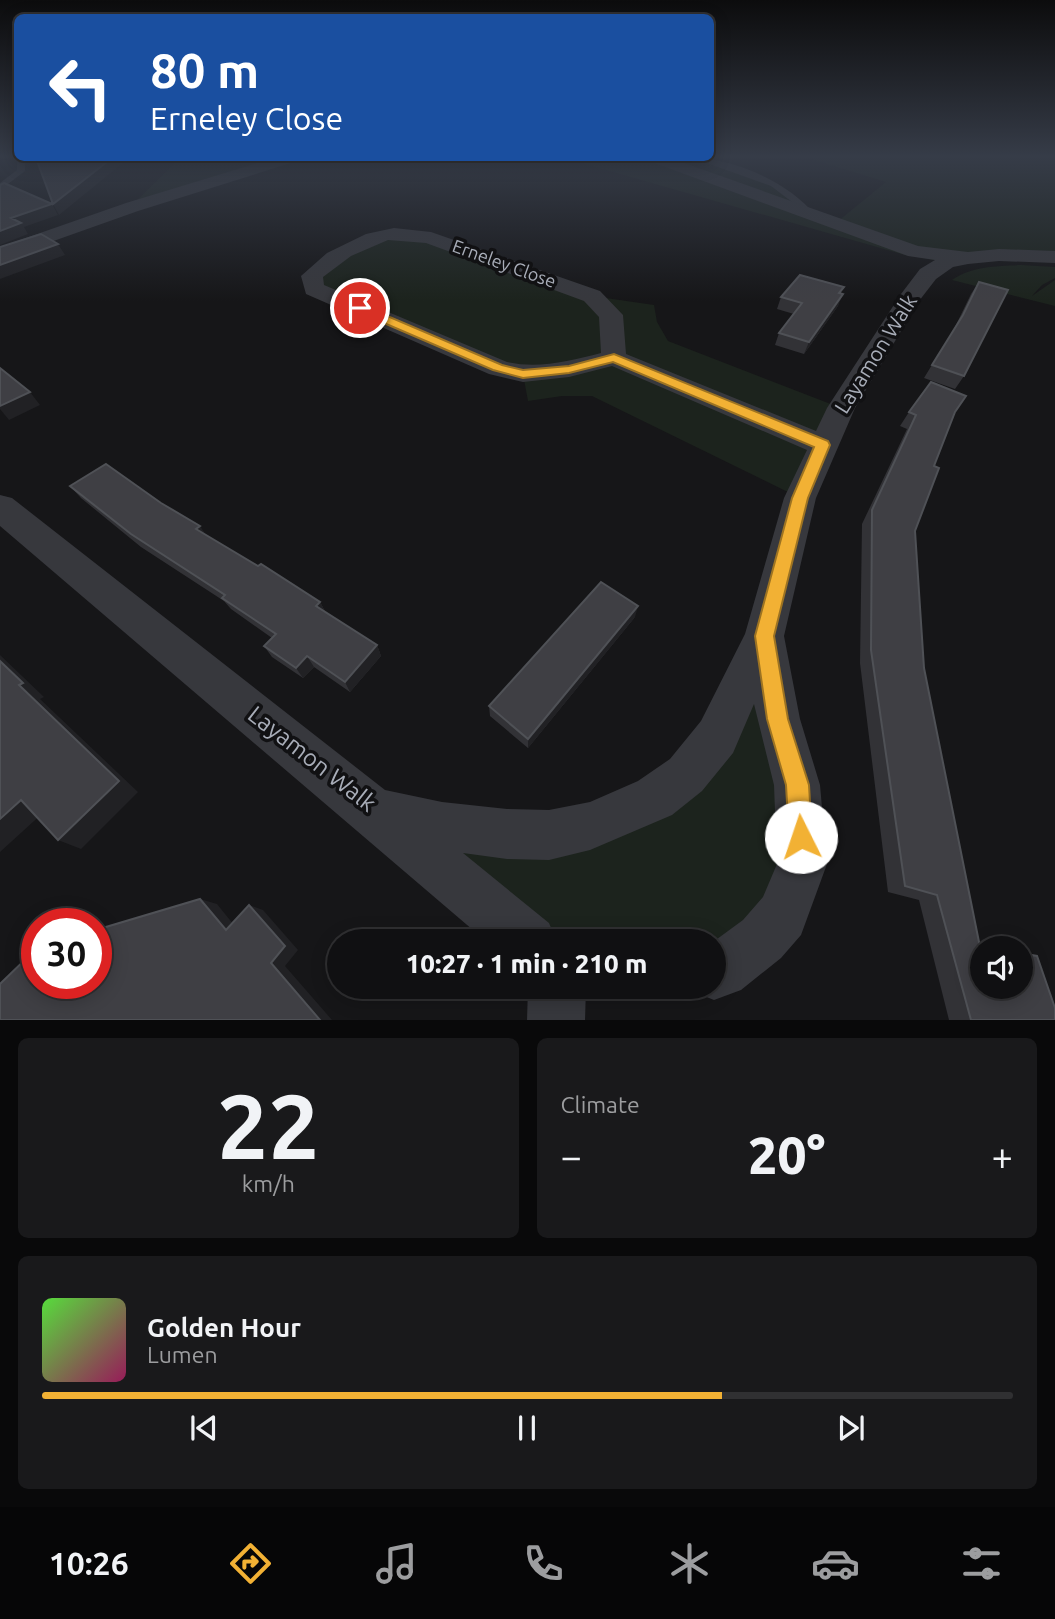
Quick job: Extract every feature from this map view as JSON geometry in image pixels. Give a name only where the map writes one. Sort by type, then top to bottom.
[{"type":"street","points":[[0,254],[141,206]]},
{"type":"street","points":[[784,206],[897,247],[938,257],[1055,257]]},
{"type":"street","name":"Erneley Close","points":[[407,233],[430,238],[592,296],[611,315],[614,358],[569,369],[523,374],[498,368],[314,289],[312,276],[325,262],[382,235],[407,233]]},
{"type":"street","name":"Layamon Walk","points":[[0,507],[374,812],[442,826],[507,834],[549,835],[590,826],[655,798],[686,775],[717,737],[764,636],[800,498],[822,445],[848,397],[909,299],[928,274],[947,262],[968,258]]},
{"type":"street","points":[[614,358],[822,445]]},
{"type":"street","name":"Layamon Walk","points":[[726,966],[762,939],[782,916],[802,864],[797,785],[778,719],[764,636]]},
{"type":"street","points":[[374,812],[514,929]]},
{"type":"street","points":[[556,1020],[557,999]]},
{"type":"lane","points":[[804,206],[810,215]]},
{"type":"shaded area","points":[[731,206],[801,206],[810,215],[837,222],[857,206],[1055,206],[1055,257],[947,262],[905,255]]},
{"type":"shaded area","points":[[407,234],[592,296],[654,305],[657,322],[668,341],[841,408],[800,498],[592,396],[562,396],[528,401],[523,374],[314,289],[325,262],[382,235]]},
{"type":"shaded area","points":[[1021,265],[1055,267],[1055,278],[1042,285],[1032,296],[1055,280],[1055,306],[952,280],[976,269]]},
{"type":"shaded area","points":[[764,636],[778,719],[782,916],[726,937],[726,929],[521,929],[442,826],[655,798]]},
{"type":"building","points":[[0,206],[47,206],[11,218],[21,223],[0,231]]},
{"type":"building","points":[[41,234],[58,244],[0,265],[0,247]]},
{"type":"building","points":[[800,275],[844,287],[839,293],[843,294],[809,342],[779,333],[802,303],[781,297]]},
{"type":"building","points":[[979,282],[1008,290],[964,376],[932,365],[963,315]]},
{"type":"building","points":[[0,368],[30,392],[0,406]]},
{"type":"building","points":[[931,382],[966,396],[955,412],[934,466],[939,468],[915,531],[924,668],[978,936],[970,936],[970,999],[1033,999],[1033,955],[1037,956],[1055,1008],[1055,1020],[971,1020],[937,895],[905,886],[871,650],[872,510],[916,415],[909,412]]},
{"type":"building","points":[[106,464],[161,503],[200,526],[196,529],[258,566],[261,564],[320,602],[316,606],[377,645],[345,682],[307,656],[296,668],[264,646],[276,634],[222,598],[225,595],[131,534],[70,486]]},
{"type":"building","points":[[601,582],[638,606],[528,739],[489,706]]},
{"type":"building","points":[[0,661],[23,683],[19,685],[119,781],[58,840],[21,800],[0,819]]},
{"type":"building","points":[[200,899],[226,930],[249,905],[285,946],[271,963],[320,1020],[0,1020],[0,984],[21,964],[21,999],[112,999],[112,925]]},
{"type":"route","points":[[360,308],[498,368],[523,374],[569,369],[614,358],[822,445],[800,498],[764,636],[778,719],[797,785],[801,837]]}]
